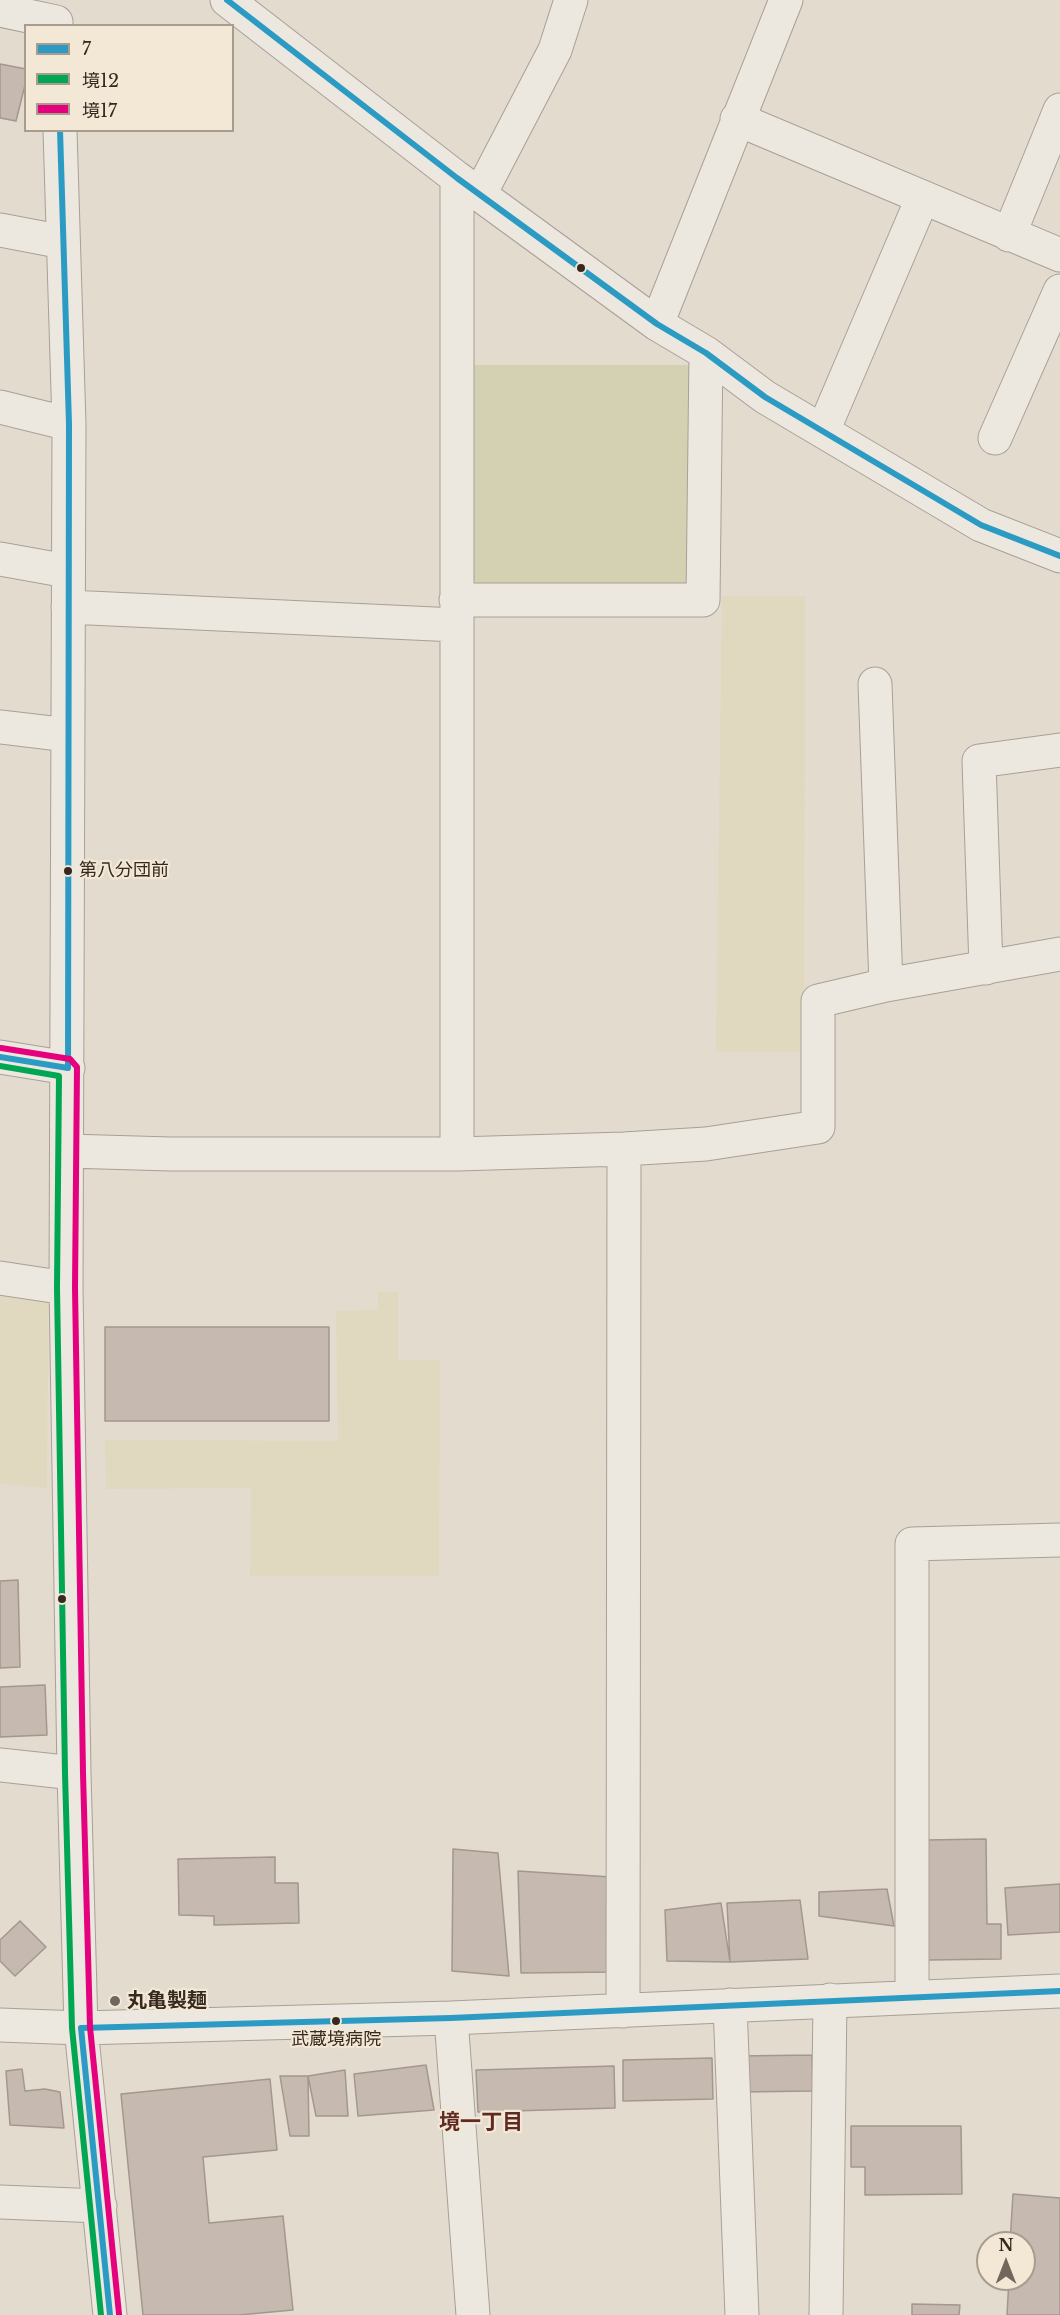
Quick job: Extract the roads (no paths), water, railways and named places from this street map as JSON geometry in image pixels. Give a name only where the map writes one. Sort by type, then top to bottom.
[{"type":"street","points":[[227,0],[469,186],[657,324],[705,353],[765,397],[981,525],[1060,556]]},
{"type":"street","points":[[457,1154],[456,612],[469,186],[555,50],[571,0]]},
{"type":"street","points":[[657,324],[786,0]]},
{"type":"street","points":[[0,10],[56,16]]},
{"type":"street","points":[[1009,235],[1060,110]]},
{"type":"street","points":[[737,119],[922,199],[1060,255]]},
{"type":"street","points":[[60,132],[69,424],[66,1288],[74,1773],[81,2028],[110,2315]]},
{"type":"street","points":[[823,431],[922,199]]},
{"type":"street","points":[[0,230],[63,242]]},
{"type":"street","points":[[995,438],[1060,291]]},
{"type":"street","points":[[68,607],[456,612],[703,600],[705,353]]},
{"type":"street","points":[[0,408],[69,424]]},
{"type":"street","points":[[0,559],[67,571]]},
{"type":"street","points":[[875,684],[886,985]]},
{"type":"street","points":[[0,727],[68,735]]},
{"type":"street","points":[[986,968],[979,761],[1060,750]]},
{"type":"street","points":[[67,1151],[171,1154],[457,1154],[624,1149],[706,1144],[818,1127],[819,1001],[886,985],[1060,954]]},
{"type":"street","points":[[0,1057],[68,1068]]},
{"type":"street","points":[[622,2011],[624,1149]]},
{"type":"street","points":[[0,1278],[66,1288]]},
{"type":"street","points":[[912,1997],[912,1544],[1060,1540]]},
{"type":"street","points":[[0,1765],[74,1773]]},
{"type":"street","points":[[0,2025],[81,2028],[451,2018],[1060,1991]]},
{"type":"street","points":[[826,2315],[830,2000]]},
{"type":"street","points":[[730,2005],[742,2315]]},
{"type":"street","points":[[451,2018],[473,2315]]},
{"type":"street","points":[[0,2202],[100,2206]]},
{"type":"place","name":"第八分団前","points":[[68,871]]},
{"type":"place","name":"丸亀製麺","points":[[115,2001]]},
{"type":"place","name":"武蔵境病院","points":[[336,2021]]},
{"type":"district","name":"境一丁目","points":[[481,2123]]}]
